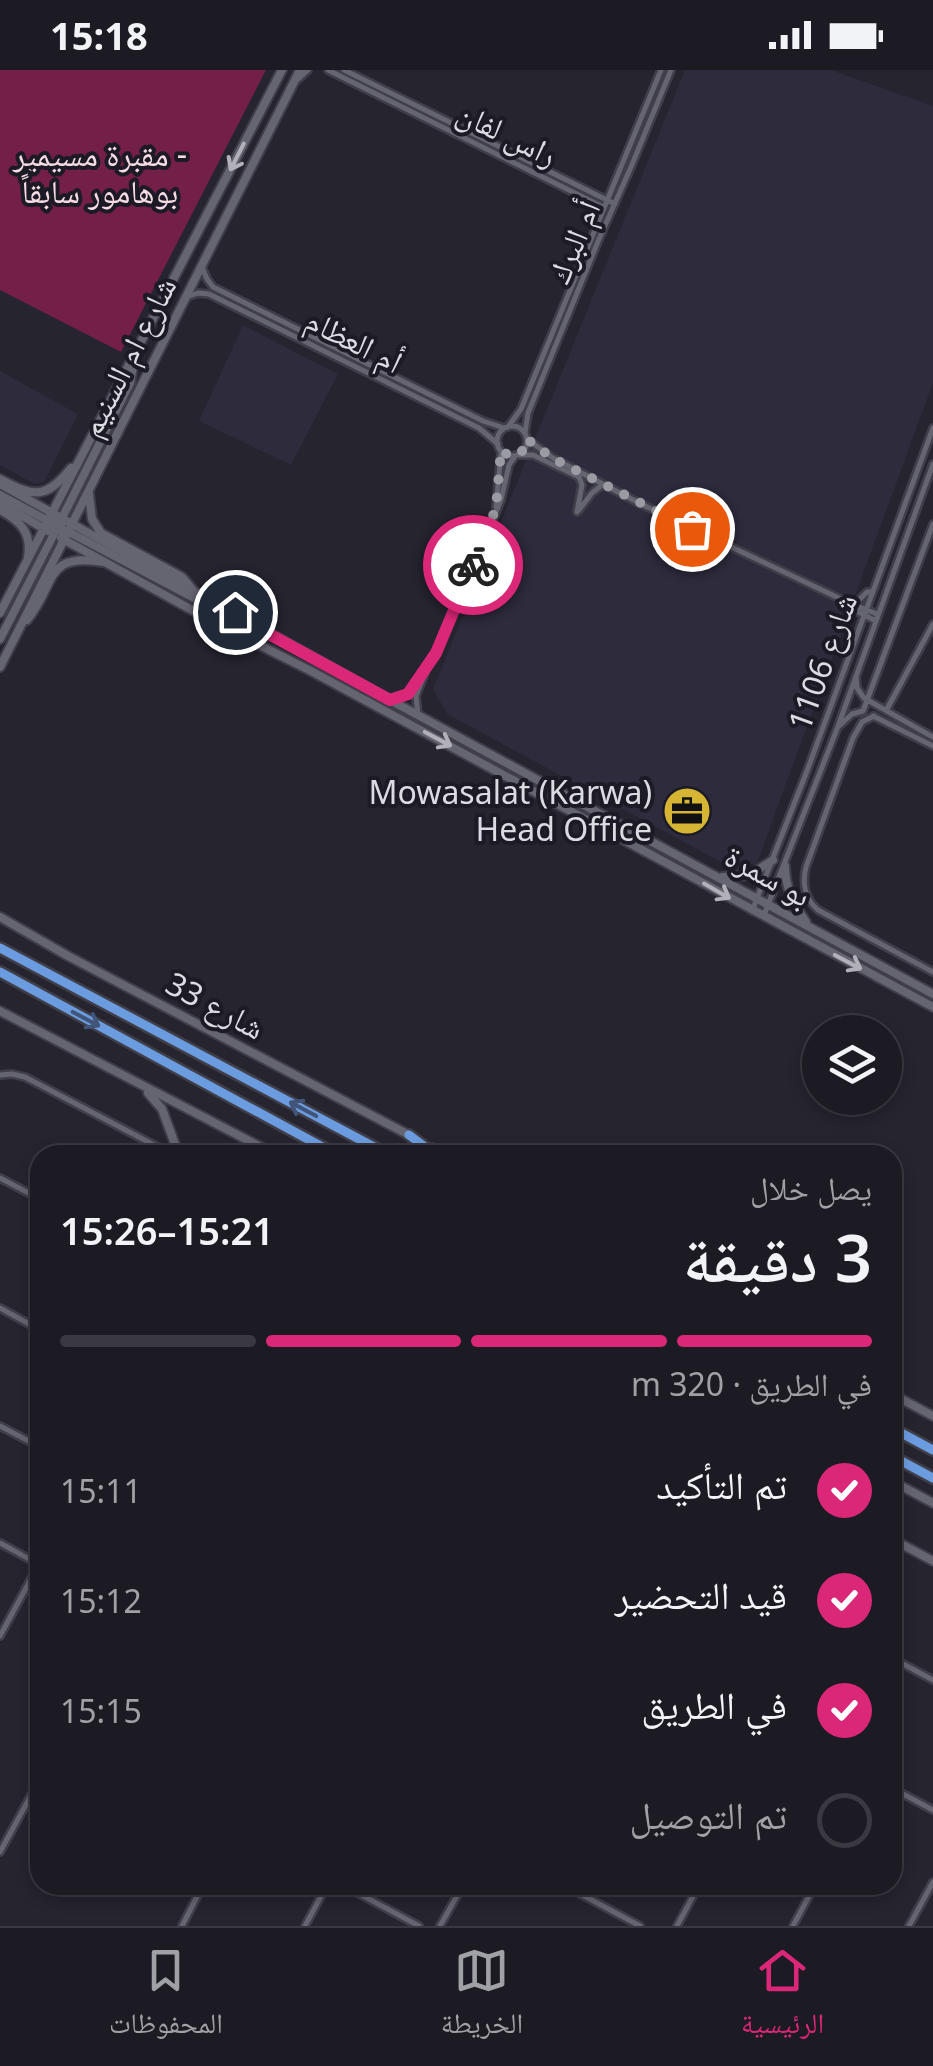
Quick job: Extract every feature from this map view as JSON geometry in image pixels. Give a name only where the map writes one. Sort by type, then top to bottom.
[{"type":"highway","name":"شارع 33","points":[[0,948],[370,1145]]},
{"type":"highway","points":[[0,972],[319,1145]]},
{"type":"highway","points":[[409,1135],[422,1145]]},
{"type":"highway","points":[[902,1433],[933,1450]]},
{"type":"highway","points":[[902,1461],[933,1478]]},
{"type":"street","name":"شارع ام السنيم","points":[[0,667],[18,632],[83,453],[282,70]]},
{"type":"street","name":"شارع ام السنيم","points":[[0,613],[20,576],[90,488],[300,70]]},
{"type":"street","points":[[294,82],[308,70]]},
{"type":"street","name":"راس لفان","points":[[328,70],[612,212]]},
{"type":"street","name":"راس لفان","points":[[344,70],[615,204]]},
{"type":"street","name":"أم البرك","points":[[526,436],[528,413],[595,238],[603,207],[661,70]]},
{"type":"street","name":"أم البرك","points":[[506,428],[522,410],[671,70]]},
{"type":"street","name":"أم العظام","points":[[202,265],[214,286],[483,421],[506,428]]},
{"type":"street","name":"أم العظام","points":[[186,297],[209,294],[479,428],[499,447]]},
{"type":"street","points":[[0,639],[130,383],[136,353]]},
{"type":"street","points":[[385,382],[388,374]]},
{"type":"street","points":[[496,508],[499,435],[514,426],[552,458],[877,617]]},
{"type":"street","name":"شارع 1106","points":[[752,911],[933,428]]},
{"type":"street","points":[[390,700],[406,695],[436,653],[501,500],[509,466],[526,447],[526,436]]},
{"type":"street","points":[[499,447],[508,455],[533,455],[578,478],[582,485],[578,512],[592,492],[604,484]]},
{"type":"street","points":[[0,481],[22,490],[42,492],[61,480],[83,453]]},
{"type":"street","name":"شارع 1106","points":[[763,917],[933,464]]},
{"type":"street","name":"بو سمرة","points":[[0,481],[104,562],[312,670],[933,1008]]},
{"type":"street","points":[[90,488],[92,519],[101,533],[182,577],[192,590]]},
{"type":"street","points":[[0,495],[256,627]]},
{"type":"street","points":[[0,507],[27,532],[30,551],[20,576]]},
{"type":"street","name":"بو سمرة","points":[[0,507],[58,526],[235,612],[256,627],[933,994]]},
{"type":"street","points":[[863,712],[933,524]]},
{"type":"street","points":[[18,632],[64,563],[104,562]]},
{"type":"street","points":[[851,605],[872,592]]},
{"type":"street","points":[[851,605],[858,629]]},
{"type":"street","points":[[886,709],[933,624]]},
{"type":"street","points":[[418,715],[416,696],[426,670]]},
{"type":"street","points":[[856,677],[859,692],[869,700],[933,737]]},
{"type":"street","points":[[837,728],[852,714],[863,712],[933,746]]},
{"type":"street","points":[[874,716],[857,728],[806,867],[804,884],[818,910],[933,972]]},
{"type":"street","points":[[716,876],[744,877],[774,860]]},
{"type":"street","points":[[784,866],[791,896],[808,926]]},
{"type":"street","name":"شارع 33","points":[[0,917],[428,1145]]},
{"type":"street","points":[[0,1011],[257,1145]]},
{"type":"street","points":[[0,1075],[25,1076],[157,1145]]},
{"type":"street","points":[[139,1084],[162,1109],[173,1145]]},
{"type":"street","points":[[0,1178],[30,1194]]},
{"type":"street","points":[[0,1308],[30,1324]]},
{"type":"street","points":[[902,1399],[933,1416]]},
{"type":"street","points":[[0,1426],[30,1442]]},
{"type":"street","points":[[902,1487],[933,1503]]},
{"type":"street","points":[[0,1543],[30,1559]]},
{"type":"street","points":[[902,1545],[933,1561]]},
{"type":"street","points":[[0,1636],[30,1582]]},
{"type":"street","points":[[902,1663],[933,1680]]},
{"type":"street","points":[[902,1793],[933,1810]]},
{"type":"street","points":[[0,1852],[30,1797]]},
{"type":"street","points":[[909,1926],[933,1882]]},
{"type":"street","points":[[182,1926],[199,1895]]},
{"type":"street","points":[[305,1926],[322,1895]]},
{"type":"street","points":[[362,1895],[419,1926]]},
{"type":"street","points":[[440,1926],[457,1895]]},
{"type":"street","points":[[582,1895],[640,1926]]},
{"type":"street","points":[[676,1926],[693,1895]]},
{"type":"street","points":[[793,1926],[810,1895]]},
{"type":"shaded area","points":[[685,70],[831,70],[933,106],[933,383],[757,863],[734,869],[447,714],[433,689]]},
{"type":"shaded area","points":[[243,325],[338,374],[291,465],[199,421]]},
{"type":"shaded area","points":[[0,371],[78,414],[44,482],[34,484],[0,465]]},
{"type":"green space","name":"مقبرة مسيمير - بوهامور سابقاً","points":[[0,70],[266,70],[121,352],[0,290]]},
{"type":"way so far","points":[[473,565],[496,508],[501,450],[518,455],[526,447],[527,439],[552,458],[692,529]]},
{"type":"place","name":"Mowasalat (Karwa) Head Office","points":[[687,811]]},
{"type":"route","points":[[235,612],[390,700],[398,699],[408,694],[436,653],[473,565]]}]
